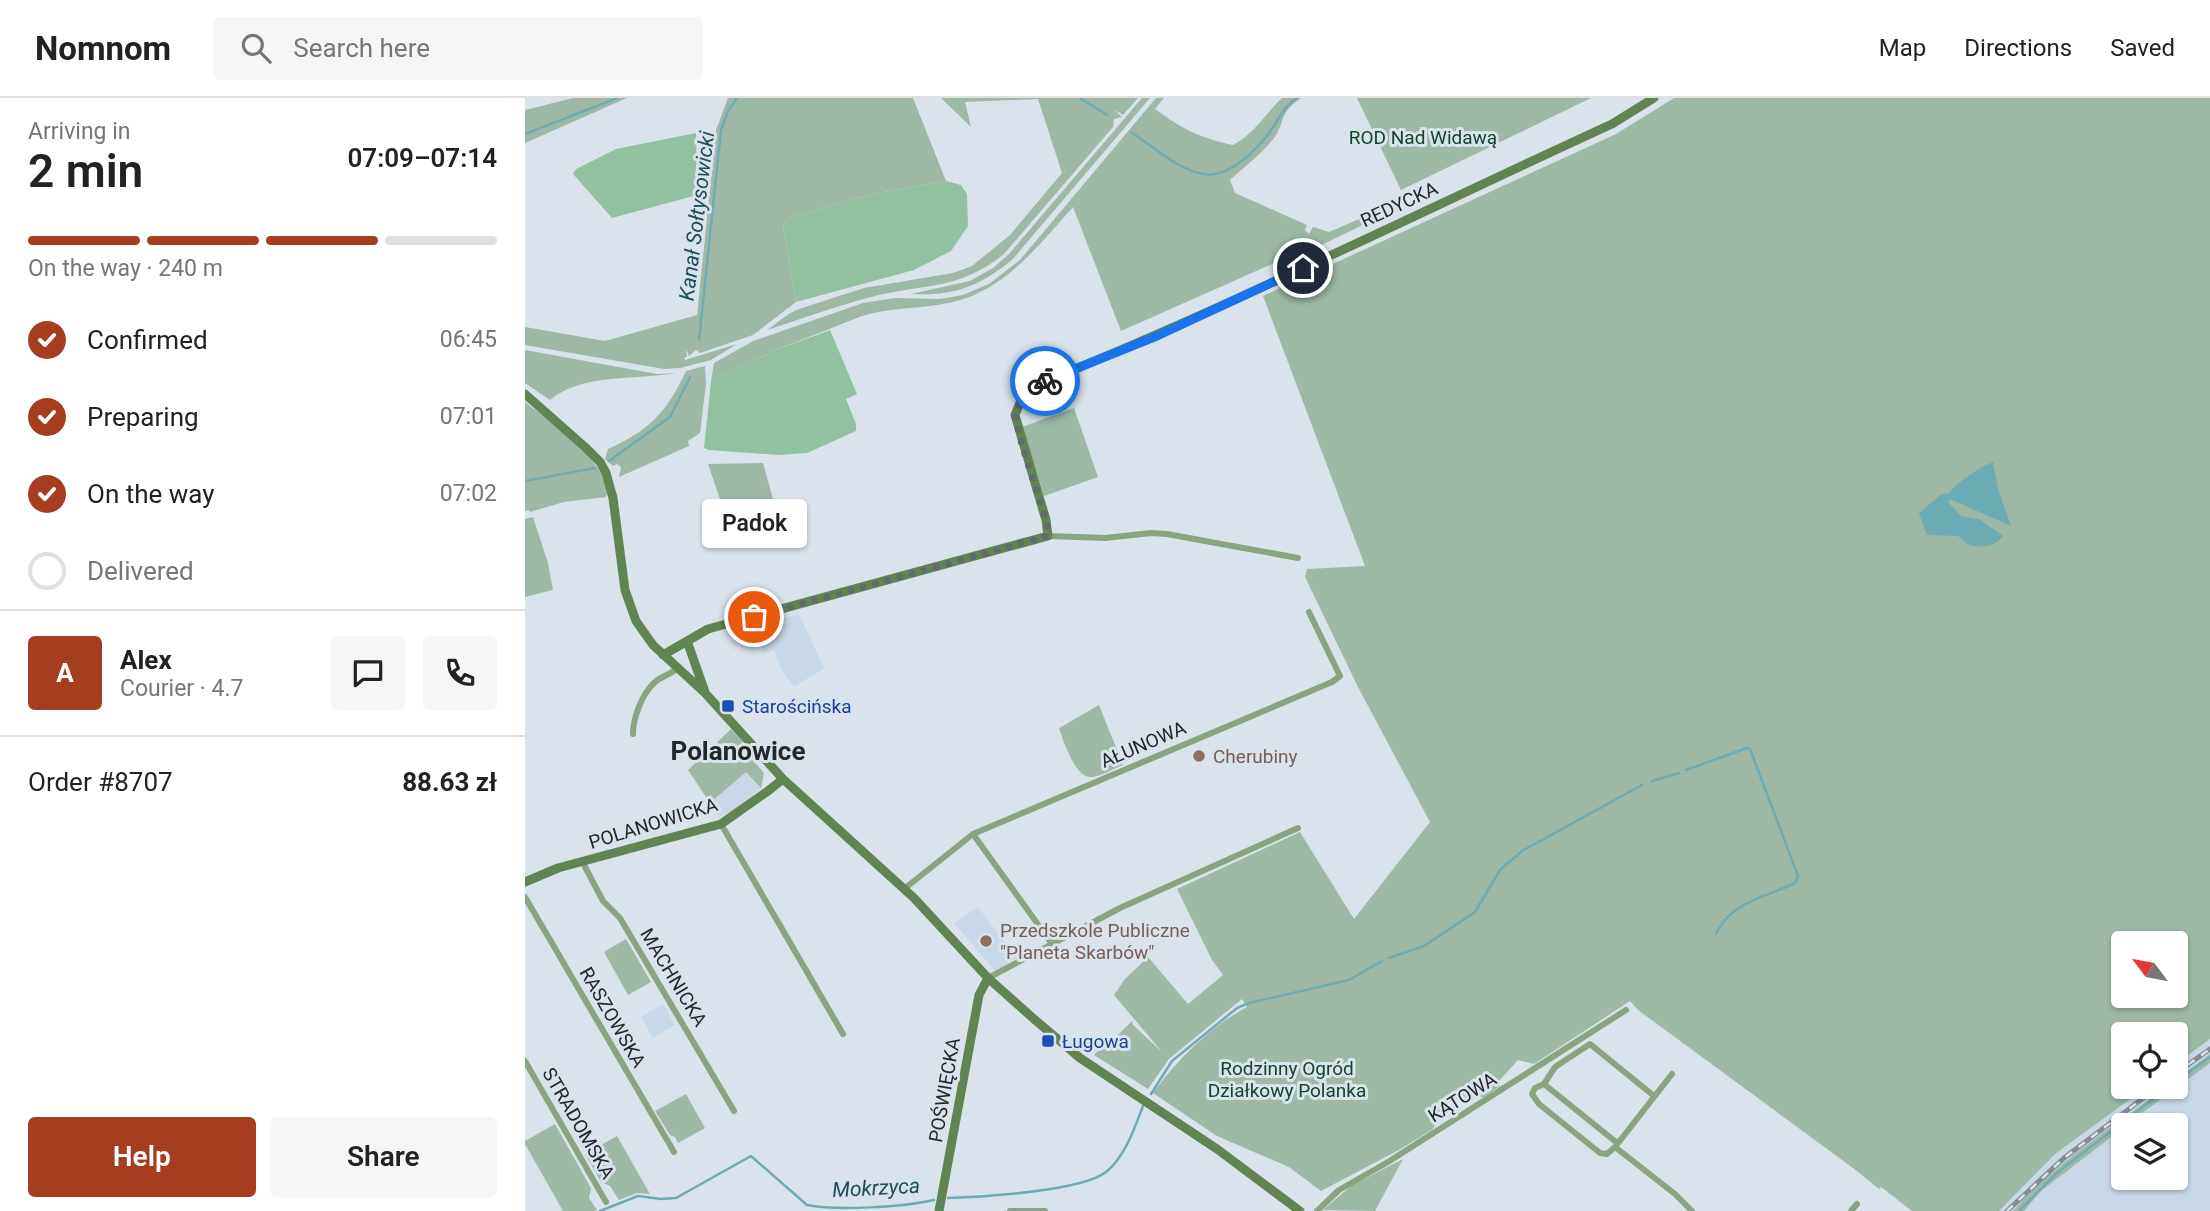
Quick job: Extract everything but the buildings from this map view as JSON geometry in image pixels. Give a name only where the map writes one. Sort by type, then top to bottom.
[{"type":"street","name":"REDYCKA","points":[[1048,536],[1046,520],[1015,415],[1024,393],[1034,386],[1157,336],[1612,124],[1654,98]]},
{"type":"street","points":[[525,394],[586,447],[606,472],[611,483],[625,590],[630,606],[648,639],[663,655],[705,692],[783,779],[904,889],[988,978],[1072,1052],[1208,1143],[1300,1211]]},
{"type":"street","points":[[663,655],[708,629],[1048,536],[1105,538],[1167,534],[1299,558]]},
{"type":"street","name":"AŁUNOWA","points":[[904,889],[973,834],[1341,676],[1309,612]]},
{"type":"street","points":[[687,640],[705,692]]},
{"type":"street","points":[[633,734],[636,716],[649,689],[678,668]]},
{"type":"street","name":"POLANOWICKA","points":[[525,882],[558,868],[721,824],[783,779]]},
{"type":"street","points":[[721,824],[843,1034]]},
{"type":"street","points":[[988,978],[1120,908],[1298,828]]},
{"type":"street","points":[[973,834],[1052,944]]},
{"type":"street","name":"MACHNICKA","points":[[583,863],[603,901],[620,918],[734,1111]]},
{"type":"street","name":"RASZOWSKA","points":[[525,897],[674,1152]]},
{"type":"street","name":"POŚWIĘCKA","points":[[939,1211],[978,1001],[988,978]]},
{"type":"street","name":"KĄTOWA","points":[[1317,1211],[1339,1190],[1388,1162],[1626,1010]]},
{"type":"street","points":[[1654,1097],[1590,1044],[1555,1067],[1544,1084],[1535,1088],[1532,1094],[1539,1104],[1600,1153],[1607,1154],[1654,1097],[1672,1074]]},
{"type":"street","name":"STRADOMSKA","points":[[525,1061],[605,1202]]},
{"type":"street","points":[[1544,1084],[1692,1211]]},
{"type":"street","points":[[1851,1211],[1857,1204]]},
{"type":"street","points":[[1010,1211],[1045,1211]]},
{"type":"shaded area","points":[[799,614],[824,668],[794,687],[780,667],[774,650],[764,653],[756,626]]},
{"type":"shaded area","points":[[746,772],[761,788],[735,809],[719,817],[710,803]]},
{"type":"shaded area","name":"Przedszkole Publiczne \"Planeta Skarbów\"","points":[[978,907],[1017,958],[995,971],[954,923]]},
{"type":"shaded area","points":[[663,1004],[675,1025],[653,1038],[641,1017]]},
{"type":"shaded area","points":[[2210,1039],[2210,1054],[2188,1070],[2188,1055]]},
{"type":"shaded area","points":[[2210,1063],[2210,1211],[2024,1211],[2041,1191],[2111,1137],[2111,1190],[2188,1190],[2188,1113],[2142,1113],[2161,1099],[2188,1099],[2188,1079]]},
{"type":"shaded area","points":[[2131,1099],[2150,1099],[2130,1113],[2111,1113]]},
{"type":"shaded area","points":[[2111,1113],[2111,1127],[2045,1179],[2013,1211],[1999,1211],[2055,1154]]},
{"type":"green space","points":[[573,98],[627,98],[525,143],[525,110]]},
{"type":"green space","points":[[728,98],[913,98],[946,181],[872,194],[792,217],[783,225],[796,302],[753,335],[700,353],[696,350],[689,356],[686,349],[685,360],[737,344],[711,360],[664,369],[525,345],[525,327],[605,341],[697,315],[716,130]]},
{"type":"green space","points":[[941,98],[1138,98],[1123,115],[1114,109],[1122,117],[1114,119],[1113,127],[1004,254],[987,266],[956,280],[871,297],[767,330],[799,309],[864,288],[953,273],[972,266],[1010,235],[1062,173],[1038,99],[965,102],[971,127]]},
{"type":"green space","points":[[1142,98],[1150,98],[1012,260],[988,277],[965,288],[941,293],[911,294],[970,281],[993,268],[1009,254]]},
{"type":"green space","points":[[1156,98],[1164,98],[1155,109],[1174,122],[1201,136],[1233,145],[1254,129],[1282,98],[1301,98],[1286,113],[1278,132],[1269,144],[1230,180],[1235,193],[1307,225],[1305,230],[1309,234],[1313,227],[1329,232],[1378,211],[1377,218],[1303,254],[1304,252],[1298,250],[1297,253],[1121,331],[1073,207],[1020,264],[1005,277],[972,296],[942,304],[862,316],[776,350],[711,381],[714,363],[753,341],[863,303],[895,298],[940,299],[963,295],[989,284],[1020,260]]},
{"type":"green space","name":"ROD Nad Widawą","points":[[1357,98],[1591,98],[1401,190]]},
{"type":"green space","name":"Rodzinny Ogród Działkowy Polanka","points":[[1674,98],[2210,98],[2210,1039],[2188,1055],[2188,1022],[2111,1022],[2111,1099],[2131,1099],[2055,1154],[1999,1211],[1912,1211],[1638,1010],[1630,1001],[1534,1064],[1518,1060],[1498,1082],[1500,1086],[1484,1097],[1451,1100],[1443,1107],[1433,1129],[1321,1191],[1289,1167],[1217,1136],[1153,1093],[1195,1045],[1247,1007],[1242,999],[1169,1059],[1148,1089],[1094,1055],[1112,1036],[1115,1038],[1132,1021],[1162,1052],[1114,995],[1125,979],[1148,957],[1188,1004],[1223,975],[1212,960],[1177,889],[1300,832],[1354,919],[1430,822],[1358,687],[1305,577],[1307,569],[1365,566],[1263,296],[1616,134]]},
{"type":"green space","points":[[696,133],[697,195],[612,218],[573,174],[576,169],[616,149]]},
{"type":"green space","points":[[946,181],[961,185],[967,194],[968,226],[951,251],[914,270],[796,302],[783,225],[792,217],[872,194]]},
{"type":"green space","points":[[830,330],[857,394],[846,399],[856,431],[807,453],[778,455],[704,448],[711,381],[776,350]]},
{"type":"green space","points":[[525,350],[657,374],[676,373],[594,381],[563,391],[550,400],[525,383]]},
{"type":"green space","points":[[705,366],[706,384],[700,433],[688,441],[689,446],[619,477],[621,467],[617,464],[613,466],[605,459],[608,449],[635,435],[656,418],[672,398],[686,371]]},
{"type":"green space","points":[[525,402],[562,431],[590,458],[606,485],[606,497],[564,502],[525,511]]},
{"type":"green space","points":[[1074,408],[1098,477],[1044,496],[1022,427]]},
{"type":"green space","points":[[763,463],[775,506],[727,520],[708,464]]},
{"type":"green space","points":[[533,517],[548,563],[553,590],[525,597],[525,519]]},
{"type":"green space","points":[[1099,705],[1123,765],[1091,777],[1085,776],[1075,765],[1059,728]]},
{"type":"green space","points":[[731,729],[743,742],[739,745],[764,773],[761,788],[746,772],[710,803],[688,770]]},
{"type":"green space","points":[[626,939],[651,982],[628,995],[604,952]]},
{"type":"green space","points":[[2210,1054],[2210,1063],[2188,1079],[2188,1070]]},
{"type":"green space","points":[[686,1094],[705,1128],[678,1143],[655,1111]]},
{"type":"green space","points":[[2149,1099],[2161,1099],[2142,1113],[2130,1113]]},
{"type":"green space","points":[[555,1124],[591,1188],[589,1198],[597,1210],[563,1211],[525,1144],[525,1141]]},
{"type":"green space","points":[[2111,1126],[2111,1137],[2041,1191],[2024,1211],[2013,1211],[2048,1176]]},
{"type":"green space","points":[[617,1136],[650,1194],[637,1193],[619,1200],[610,1186],[601,1182],[585,1154]]},
{"type":"green space","points":[[1403,1159],[1375,1211],[1323,1210],[1351,1186]]},
{"type":"water","points":[[1993,462],[1998,489],[2011,526],[1950,499],[1948,502],[1961,516],[1979,519],[2003,536],[1992,544],[1976,546],[1966,543],[1958,536],[1927,535],[1919,513],[1942,494],[1949,493],[1970,475]]},
{"type":"waterway","points":[[525,134],[617,98]]},
{"type":"waterway","name":"Kanał Sołtysowicki","points":[[699,340],[721,130],[728,111],[737,98]]},
{"type":"waterway","name":"Kanał Sołtysowicki","points":[[1080,98],[1107,115]]},
{"type":"waterway","name":"Kanał Sołtysowicki","points":[[1132,133],[1184,168],[1203,174],[1222,172],[1255,150],[1297,98]]},
{"type":"waterway","name":"Kanał Sołtysowicki","points":[[609,461],[670,417],[690,377]]},
{"type":"waterway","name":"Kanał Sołtysowicki","points":[[525,481],[595,468]]},
{"type":"waterway","points":[[1686,770],[1750,749],[1798,876],[1795,883],[1750,902],[1730,914],[1716,934]]},
{"type":"waterway","points":[[1652,781],[1679,773]]},
{"type":"waterway","name":"Mokrzyca","points":[[1389,958],[1424,946],[1475,912],[1500,870],[1522,851],[1642,785]]},
{"type":"waterway","name":"Mokrzyca","points":[[1151,1094],[1172,1061],[1237,1008],[1349,980],[1382,961]]},
{"type":"waterway","points":[[2188,1073],[2210,1057]]},
{"type":"waterway","points":[[2019,1211],[2058,1172],[2153,1099]]},
{"type":"waterway","name":"Mokrzyca","points":[[948,1198],[1031,1192],[1094,1179],[1106,1172],[1119,1158],[1143,1106]]},
{"type":"waterway","name":"Mokrzyca","points":[[600,1211],[638,1196],[676,1198],[751,1156],[807,1205],[835,1208],[870,1207],[934,1200]]},
{"type":"railway","points":[[2188,1065],[2210,1049]]},
{"type":"railway","points":[[2007,1211],[2064,1158],[2142,1099]]},
{"type":"way so far","points":[[754,617],[1048,536],[1046,520],[1016,427],[1015,415],[1024,393],[1045,381]]},
{"type":"place","name":"Padok","points":[[754,617]]},
{"type":"place","name":"Starościńska","points":[[728,706]]},
{"type":"place","name":"Cherubiny","points":[[1199,756]]},
{"type":"place","name":"Przedszkole Publiczne \"Planeta Skarbów\"","points":[[986,941]]},
{"type":"place","name":"Ługowa","points":[[1048,1041]]},
{"type":"district","name":"Polanowice","points":[[738,751]]},
{"type":"route","points":[[1045,381],[1157,336],[1303,268]]}]
